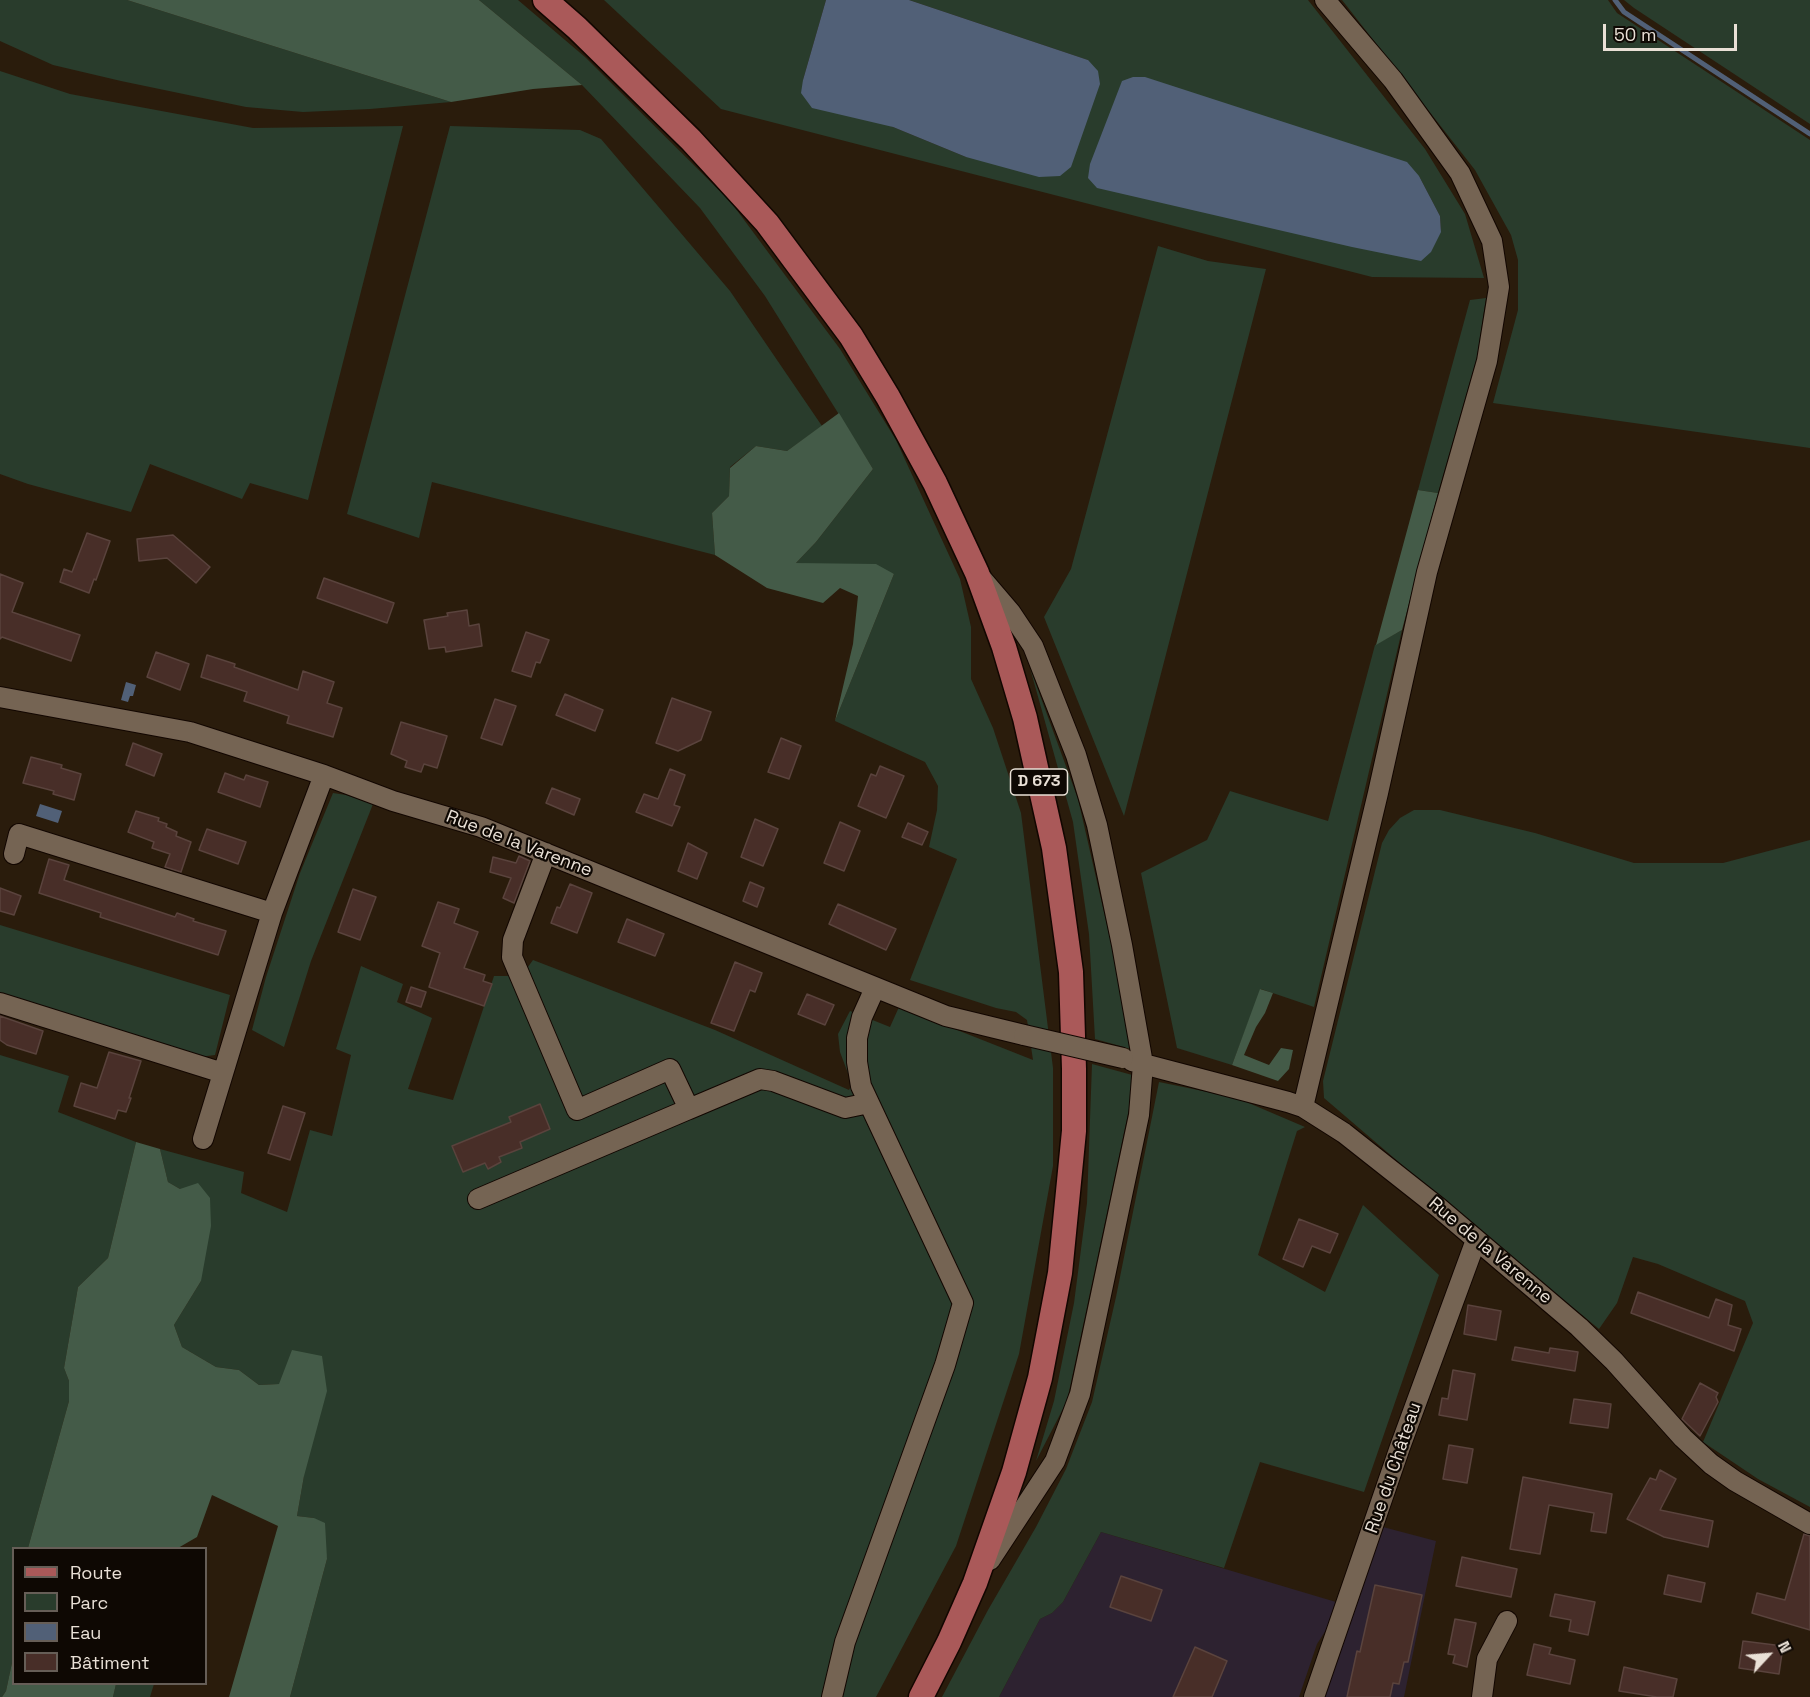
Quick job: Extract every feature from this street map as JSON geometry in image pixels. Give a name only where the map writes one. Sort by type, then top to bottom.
[{"type":"main road","name":"D 673","points":[[545,0],[692,140],[767,223],[851,336],[888,397],[935,483],[977,573],[1004,647],[1024,718],[1054,848],[1071,972],[1074,1131],[1060,1274],[1040,1378],[1014,1472],[975,1583],[921,1697]]},
{"type":"street","points":[[1303,1107],[1378,793],[1427,572],[1487,361],[1498,287],[1492,240],[1460,173],[1393,80],[1325,0]]},
{"type":"street","points":[[975,1583],[1055,1461],[1080,1394],[1139,1115],[1143,1064],[1122,945],[1097,825],[1076,755],[1033,646],[1011,613],[977,573]]},
{"type":"street","name":"Rue de la Varenne","points":[[0,697],[190,732],[324,775],[393,801],[481,826],[946,1016],[1123,1058],[1303,1107],[1369,1150],[1597,1343],[1683,1438],[1711,1464],[1735,1481],[1810,1524]]},
{"type":"street","points":[[203,1139],[272,913],[324,775]]},
{"type":"street","points":[[14,854],[19,834],[272,913]]},
{"type":"street","points":[[546,853],[513,940],[512,957],[577,1110],[670,1069],[689,1109]]},
{"type":"street","points":[[832,1697],[845,1642],[945,1365],[963,1303],[861,1086],[857,1062],[857,1038],[862,1017],[875,988]]},
{"type":"street","points":[[0,1004],[223,1073]]},
{"type":"street","points":[[478,1199],[760,1079],[773,1081],[845,1108],[869,1103]]},
{"type":"street","name":"Rue du Château","points":[[1314,1697],[1400,1447],[1476,1240]]},
{"type":"street","points":[[1482,1697],[1487,1659],[1506,1621]]},
{"type":"shaded area","points":[[1383,1527],[1436,1541],[1404,1697],[1322,1697]]},
{"type":"shaded area","points":[[1101,1532],[1336,1602],[1326,1630],[1317,1644],[1299,1697],[999,1697],[1040,1619],[1052,1613],[1063,1602]]},
{"type":"green space","points":[[0,0],[127,0],[451,102],[303,112],[246,107],[121,81],[53,65],[0,41]]},
{"type":"green space","points":[[127,0],[479,0],[582,85],[533,89],[451,102]]},
{"type":"green space","points":[[479,0],[518,0],[585,57],[730,201],[840,349],[896,440],[960,579],[971,627],[971,679],[993,728],[1021,813],[1053,1068],[1053,1166],[1019,1354],[956,1546],[876,1697],[290,1697],[327,1559],[314,1518],[297,1516],[304,1476],[279,1384],[259,1385],[239,1370],[216,1367],[182,1347],[174,1325],[201,1281],[180,1189],[168,1182],[160,1149],[244,1172],[241,1193],[287,1212],[310,1130],[332,1136],[351,1055],[336,1049],[361,966],[403,984],[397,1002],[432,1018],[408,1089],[453,1100],[494,976],[507,976],[525,971],[533,960],[715,1030],[849,1090],[852,1084],[840,1052],[838,1034],[850,1011],[890,1027],[899,1007],[1033,1060],[1027,1020],[1016,1012],[996,1008],[910,980],[957,859],[929,847],[937,810],[938,786],[925,762],[835,721],[894,574],[796,563],[816,542],[873,469],[765,296],[700,208],[582,85]]},
{"type":"green space","points":[[604,0],[826,0],[803,80],[893,127],[966,157],[1088,60],[909,0],[1308,0],[1425,149],[1465,214],[1484,278],[1372,277],[721,109]],"holes":[[[1419,176],[1440,216],[1441,232]]]},
{"type":"green space","points":[[1342,0],[1608,0],[1617,13],[1810,140],[1810,448],[1493,403],[1518,310],[1518,260],[1511,235],[1475,170]]},
{"type":"green space","points":[[1624,0],[1810,0],[1810,124],[1634,8]]},
{"type":"green space","points":[[0,71],[70,94],[253,128],[403,126],[308,500],[250,483],[242,499],[150,464],[131,512],[28,484],[0,474]]},
{"type":"green space","points":[[450,126],[580,130],[601,139],[730,291],[822,426],[787,451],[756,446],[730,467],[729,496],[712,513],[715,555],[432,482],[419,538],[347,514]]},
{"type":"green space","points":[[1158,246],[1208,261],[1266,269],[1124,816],[1044,617],[1071,569]]},
{"type":"green space","points":[[1486,298],[1477,357],[1438,493],[1418,490],[1470,300]]},
{"type":"green space","points":[[839,413],[873,469],[816,542],[796,563],[876,564],[894,574],[835,721],[853,644],[858,596],[840,588],[823,603],[767,588],[715,555],[712,513],[729,496],[730,468],[756,446],[787,451]]},
{"type":"green space","points":[[1418,490],[1438,493],[1402,630],[1376,645]]},
{"type":"green space","points":[[1402,630],[1314,1007],[1261,989],[1232,1065],[1177,1048],[1141,873],[1207,840],[1230,791],[1328,821],[1375,645]]},
{"type":"green space","points":[[1030,668],[1078,799],[1128,1017],[1131,1049],[1095,1039],[1089,934],[1073,822]]},
{"type":"green space","points":[[333,793],[373,804],[311,961],[284,1047],[252,1030],[266,977],[300,873]]},
{"type":"green space","points":[[1414,810],[1440,810],[1535,833],[1634,863],[1723,863],[1810,840],[1810,1507],[1758,1479],[1703,1442],[1753,1323],[1745,1301],[1658,1264],[1633,1257],[1617,1303],[1599,1329],[1464,1218],[1324,1098],[1323,1081],[1382,843],[1389,830],[1400,818]]},
{"type":"green space","points":[[0,925],[230,995],[215,1055],[199,1057],[0,993]]},
{"type":"green space","points":[[1260,989],[1273,993],[1244,1055],[1269,1065],[1281,1048],[1293,1050],[1289,1069],[1278,1081],[1232,1065]]},
{"type":"green space","points":[[0,1055],[69,1076],[58,1112],[136,1142],[108,1258],[78,1287],[64,1368],[69,1381],[69,1401],[28,1547],[12,1547],[12,1663],[6,1691],[0,1697]]},
{"type":"green space","points":[[1092,1064],[1136,1076],[1067,1401],[1036,1461],[1054,1401],[1074,1303],[1087,1203]]},
{"type":"green space","points":[[1159,1082],[1237,1098],[1305,1127],[1297,1131],[1258,1255],[1325,1292],[1363,1205],[1439,1275],[1364,1492],[1260,1462],[1224,1568],[1101,1532],[1063,1602],[1052,1613],[1040,1619],[999,1697],[942,1697],[1066,1469],[1092,1402],[1116,1297]]},
{"type":"green space","points":[[136,1142],[160,1149],[168,1182],[180,1189],[198,1183],[210,1198],[211,1226],[201,1281],[174,1325],[182,1347],[216,1367],[239,1370],[259,1385],[279,1384],[292,1350],[322,1356],[327,1391],[304,1476],[297,1516],[314,1518],[325,1523],[327,1559],[290,1697],[229,1697],[278,1526],[212,1495],[197,1537],[180,1547],[28,1547],[69,1401],[69,1381],[64,1368],[78,1287],[108,1258]]},
{"type":"green space","points":[[12,1663],[12,1685],[116,1685],[113,1697],[2,1697],[6,1691]]},
{"type":"green space","points":[[116,1685],[154,1685],[150,1697],[113,1697]]},
{"type":"water","points":[[826,0],[909,0],[1088,60],[1098,71],[1100,84],[1071,167],[1060,176],[1039,177],[966,157],[893,127],[812,108],[801,93]]},
{"type":"water","points":[[1133,77],[1145,77],[1407,162],[1419,176],[1440,216],[1441,232],[1431,252],[1421,261],[1097,188],[1088,178],[1090,164],[1122,81]]},
{"type":"water","points":[[126,682],[136,685],[133,696],[130,696],[128,702],[121,700]]},
{"type":"water","points":[[40,804],[62,811],[58,823],[36,816]]},
{"type":"building","points":[[87,533],[110,541],[89,593],[60,582],[64,569],[72,572]]},
{"type":"building","points":[[173,535],[210,567],[196,583],[167,558],[139,561],[137,539]]},
{"type":"building","points":[[0,574],[23,583],[12,612],[80,635],[71,661],[2,637],[0,639]]},
{"type":"building","points":[[324,578],[394,603],[387,623],[317,598]]},
{"type":"building","points":[[467,610],[469,626],[479,624],[482,646],[446,652],[445,647],[429,649],[424,620]]},
{"type":"building","points":[[526,632],[549,640],[540,663],[536,662],[531,677],[512,671]]},
{"type":"building","points":[[156,652],[189,664],[180,690],[147,677]]},
{"type":"building","points":[[207,655],[298,690],[303,671],[334,682],[327,703],[342,708],[333,737],[287,723],[289,716],[244,701],[247,692],[201,677]]},
{"type":"building","points":[[565,694],[603,710],[595,731],[556,715]]},
{"type":"building","points":[[672,698],[711,712],[701,740],[678,751],[656,743]]},
{"type":"building","points":[[495,699],[516,706],[502,745],[481,738]]},
{"type":"building","points":[[401,722],[447,736],[437,768],[424,764],[421,772],[405,767],[407,761],[391,754]]},
{"type":"building","points":[[781,738],[801,746],[789,779],[768,772]]},
{"type":"building","points":[[133,743],[162,754],[154,776],[126,765]]},
{"type":"building","points":[[31,757],[62,765],[61,768],[81,774],[74,800],[53,794],[54,791],[23,783]]},
{"type":"building","points":[[880,766],[904,776],[886,818],[858,806],[871,774],[876,776]]},
{"type":"building","points":[[670,769],[685,775],[674,805],[680,807],[672,826],[636,812],[644,794],[658,799]]},
{"type":"building","points":[[225,773],[244,780],[246,775],[268,782],[260,807],[218,792]]},
{"type":"building","points":[[552,788],[580,799],[574,815],[546,803]]},
{"type":"building","points":[[136,811],[159,818],[158,821],[167,824],[166,827],[177,832],[176,836],[191,842],[181,872],[165,867],[170,854],[152,848],[154,842],[128,832]]},
{"type":"building","points":[[755,819],[778,829],[763,866],[741,857]]},
{"type":"building","points":[[840,822],[860,831],[844,871],[824,863]]},
{"type":"building","points":[[908,823],[928,832],[922,845],[902,837]]},
{"type":"building","points":[[207,829],[246,842],[238,864],[199,850]]},
{"type":"building","points":[[688,843],[707,853],[697,879],[678,871]]},
{"type":"building","points":[[519,856],[530,861],[514,903],[503,898],[511,878],[490,872],[493,857],[516,863]]},
{"type":"building","points":[[49,859],[69,865],[64,880],[175,917],[177,913],[194,919],[193,921],[226,931],[218,955],[100,917],[101,913],[39,893]]},
{"type":"building","points":[[750,882],[764,888],[757,907],[743,901]]},
{"type":"building","points":[[570,884],[592,893],[577,933],[551,923]]},
{"type":"building","points":[[0,888],[21,896],[14,915],[0,911]]},
{"type":"building","points":[[353,889],[376,897],[360,940],[338,932]]},
{"type":"building","points":[[438,902],[459,909],[454,923],[478,932],[464,968],[485,975],[483,981],[492,984],[484,1006],[429,987],[440,953],[422,946]]},
{"type":"building","points":[[838,904],[896,929],[886,950],[829,924]]},
{"type":"building","points":[[627,919],[664,934],[655,956],[618,942]]},
{"type":"building","points":[[735,962],[762,973],[755,992],[750,990],[734,1031],[711,1023]]},
{"type":"building","points":[[411,987],[426,992],[421,1007],[406,1002]]},
{"type":"building","points":[[807,994],[834,1005],[825,1025],[798,1014]]},
{"type":"building","points":[[0,1016],[43,1031],[36,1054],[7,1045],[0,1040]]},
{"type":"building","points":[[109,1052],[141,1061],[126,1112],[118,1110],[115,1119],[74,1106],[81,1083],[97,1088]]},
{"type":"building","points":[[540,1104],[550,1129],[520,1142],[522,1148],[499,1157],[501,1162],[488,1169],[485,1163],[463,1172],[452,1146],[511,1122],[509,1117]]},
{"type":"building","points":[[283,1106],[305,1113],[290,1160],[268,1153]]},
{"type":"building","points":[[1299,1219],[1338,1234],[1330,1253],[1312,1246],[1303,1267],[1283,1259]]},
{"type":"building","points":[[1638,1292],[1709,1318],[1716,1299],[1732,1305],[1728,1325],[1741,1329],[1734,1351],[1631,1313]]},
{"type":"building","points":[[1468,1305],[1501,1311],[1496,1340],[1464,1334]]},
{"type":"building","points":[[1515,1347],[1549,1353],[1550,1348],[1578,1352],[1575,1371],[1512,1360]]},
{"type":"building","points":[[1453,1370],[1475,1374],[1467,1420],[1439,1415],[1442,1398],[1448,1399]]},
{"type":"building","points":[[1700,1383],[1718,1393],[1716,1397],[1718,1402],[1700,1436],[1682,1419]]},
{"type":"building","points":[[1574,1399],[1611,1404],[1608,1428],[1570,1423]]},
{"type":"building","points":[[1449,1445],[1473,1449],[1467,1483],[1443,1479]]},
{"type":"building","points":[[1660,1470],[1676,1479],[1660,1510],[1713,1521],[1708,1547],[1664,1537],[1627,1519],[1650,1478],[1656,1480]]},
{"type":"building","points":[[1523,1477],[1612,1494],[1606,1533],[1591,1531],[1594,1513],[1549,1505],[1540,1554],[1510,1549]]},
{"type":"building","points":[[1804,1534],[1810,1536],[1810,1630],[1752,1613],[1757,1593],[1785,1600]]},
{"type":"building","points":[[1462,1557],[1517,1569],[1511,1597],[1456,1586]]},
{"type":"building","points":[[1668,1575],[1705,1583],[1701,1602],[1664,1594]]},
{"type":"building","points":[[1121,1576],[1162,1590],[1151,1621],[1110,1607]]},
{"type":"building","points":[[1375,1585],[1422,1595],[1408,1662],[1404,1662],[1399,1684],[1393,1683],[1390,1697],[1347,1697],[1357,1651],[1360,1652]]},
{"type":"building","points":[[1555,1594],[1595,1602],[1588,1635],[1569,1631],[1571,1620],[1550,1616]]},
{"type":"building","points":[[1455,1619],[1476,1623],[1467,1667],[1453,1663],[1455,1655],[1448,1654]]},
{"type":"building","points":[[1743,1641],[1783,1646],[1779,1674],[1739,1668]]},
{"type":"building","points":[[1534,1644],[1551,1648],[1549,1654],[1575,1660],[1570,1684],[1527,1675]]},
{"type":"building","points":[[1195,1647],[1227,1661],[1212,1697],[1173,1697]]},
{"type":"building","points":[[1624,1667],[1677,1679],[1673,1697],[1619,1691]]},
{"type":"waterway","points":[[1615,0],[1624,12],[1810,134]]}]
